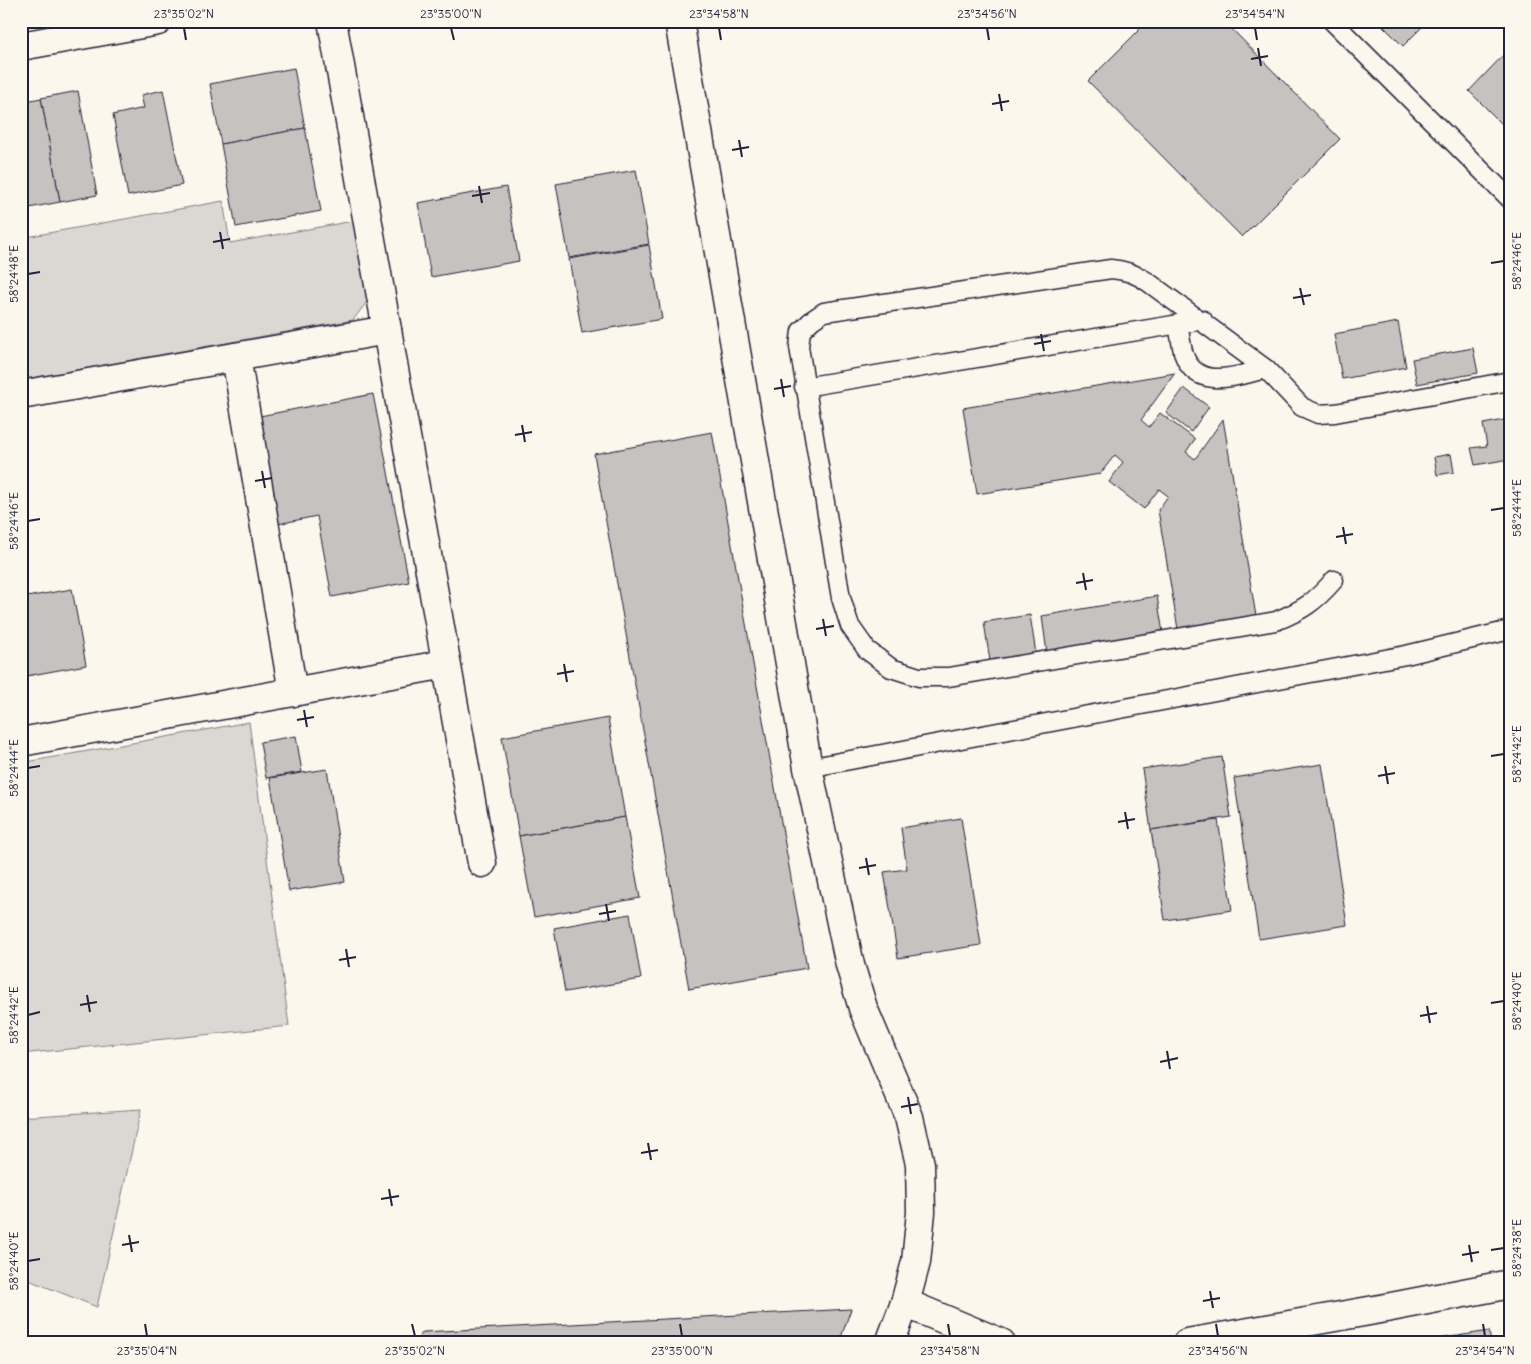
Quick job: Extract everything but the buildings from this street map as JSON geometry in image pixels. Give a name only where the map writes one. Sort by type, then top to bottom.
[{"type":"street","points":[[21,46],[158,21]]},
{"type":"street","points":[[332,21],[482,863]]},
{"type":"street","points":[[679,21],[808,768],[850,965],[863,1008],[909,1117],[920,1164],[921,1212],[916,1262],[905,1303],[890,1343]]},
{"type":"street","points":[[21,395],[387,330]]},
{"type":"street","points":[[236,357],[293,692]]},
{"type":"street","points":[[21,742],[446,664]]},
{"type":"street","points":[[1187,1343],[1510,1284]]},
{"type":"street","points":[[905,1303],[1001,1343]]},
{"type":"lane","points":[[1332,21],[1510,199]]},
{"type":"lane","points":[[1334,580],[1318,598],[1298,612],[1276,621],[949,677],[919,677],[891,668],[868,650],[850,626],[841,598],[798,347],[801,331],[824,312],[1111,269],[1137,274],[1202,320],[1266,369],[1302,407],[1318,414],[1510,382]]},
{"type":"lane","points":[[804,387],[1202,320]]},
{"type":"lane","points":[[1178,324],[1184,356],[1190,366],[1199,373],[1210,378],[1221,379],[1266,369]]},
{"type":"lane","points":[[808,768],[1406,654],[1510,630]]},
{"type":"shaded area","points":[[223,201],[230,243],[359,220],[373,294],[353,320],[21,380],[21,238]]},
{"type":"shaded area","points":[[249,722],[289,1026],[21,1054],[21,763]]},
{"type":"shaded area","points":[[141,1109],[97,1307],[21,1277],[21,1117]]}]
